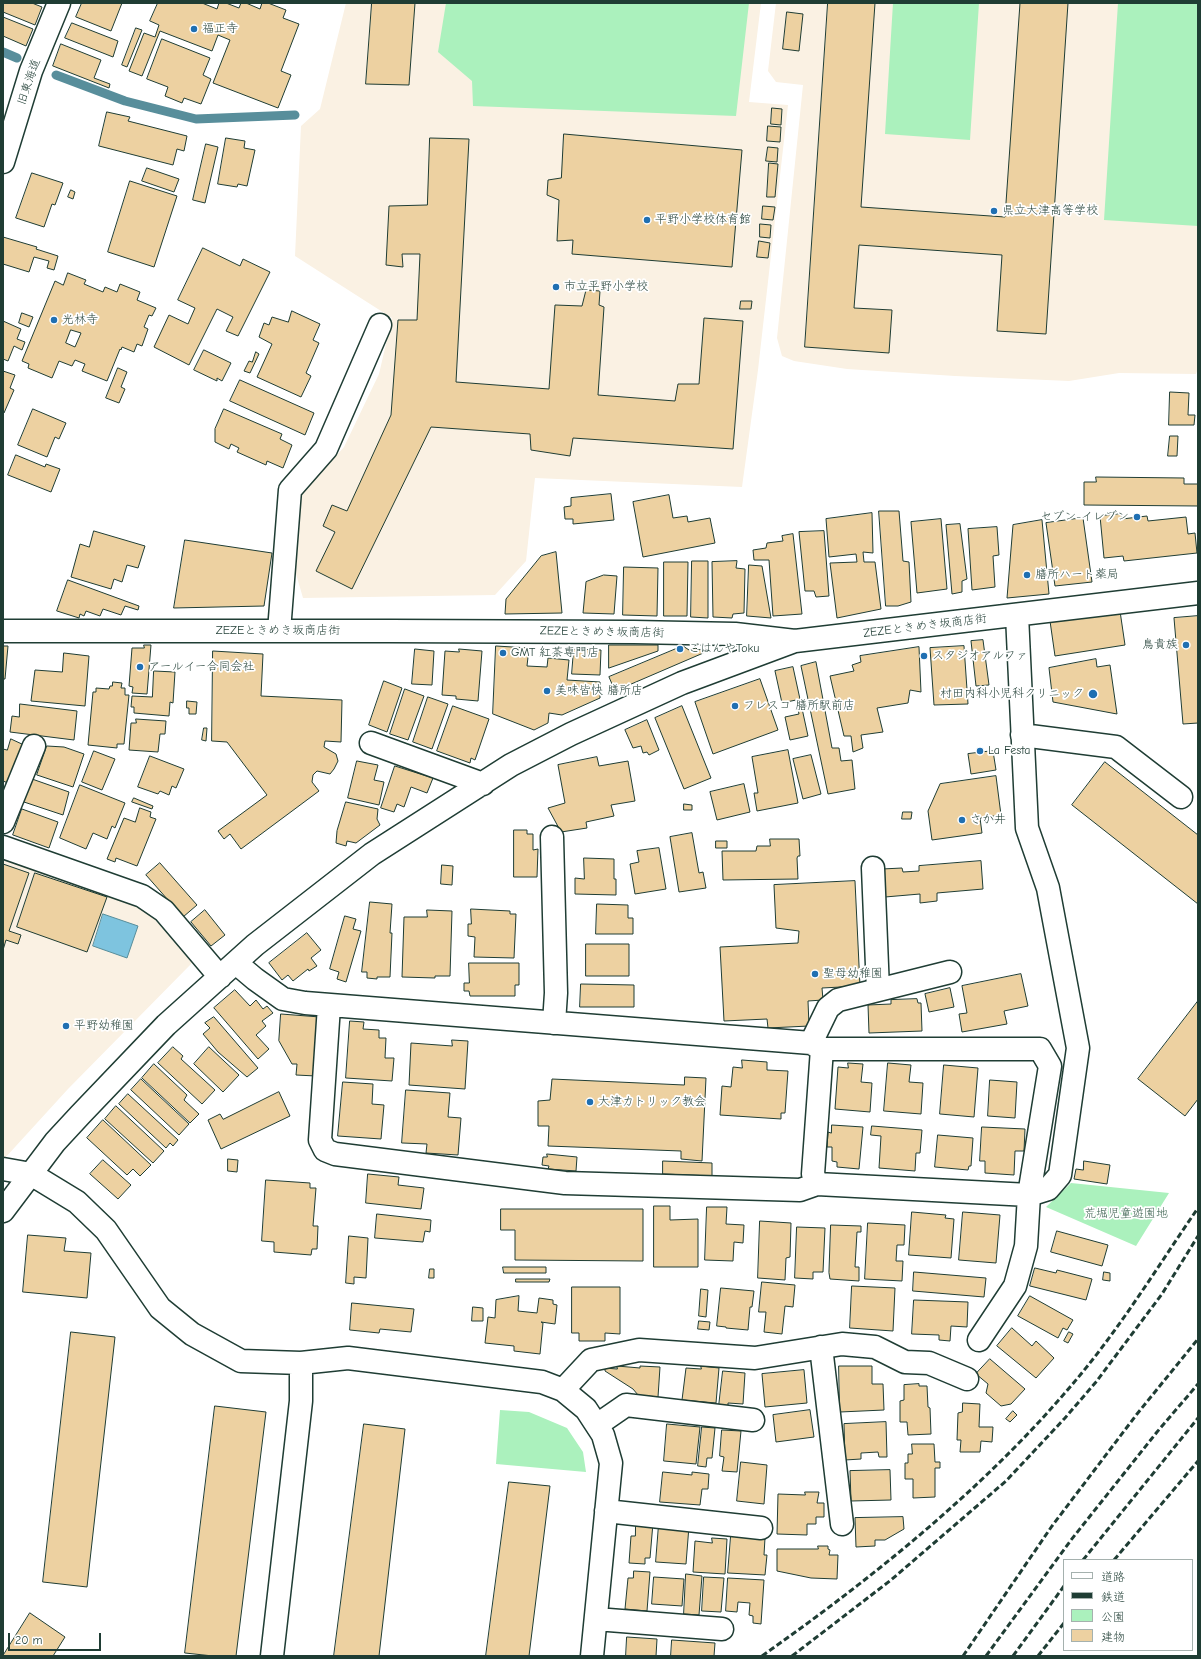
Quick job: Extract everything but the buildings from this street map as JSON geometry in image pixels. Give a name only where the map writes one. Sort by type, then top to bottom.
[{"type":"street","name":"旧東海道","points":[[3,162],[31,71],[59,3]]},
{"type":"street","points":[[279,631],[290,490],[326,449],[380,325]]},
{"type":"street","name":"ZEZEときめき坂商店街","points":[[3,631],[389,630],[735,634],[795,641],[1198,593]]},
{"type":"street","points":[[329,1006],[320,1140],[325,1150],[335,1154],[565,1183],[800,1190],[817,1184],[1029,1195],[1048,1189],[1060,1175],[1078,1048],[1048,888],[1027,828],[1017,615]]},
{"type":"street","points":[[3,1211],[55,1142],[166,1025],[255,946],[372,854],[511,766],[571,734],[682,683],[795,641]]},
{"type":"street","points":[[1022,735],[1116,747],[1181,797]]},
{"type":"street","points":[[371,743],[483,784]]},
{"type":"street","points":[[3,822],[34,746]]},
{"type":"street","points":[[552,837],[556,993],[554,1023]]},
{"type":"street","points":[[3,847],[142,896],[164,911],[228,970],[255,979],[283,999],[329,1006],[554,1023],[817,1046],[1040,1049],[1050,1066],[1029,1195],[1026,1246],[1015,1286],[979,1340]]},
{"type":"street","points":[[873,868],[878,990]]},
{"type":"street","points":[[817,1184],[812,1174],[817,1046],[828,1008],[838,1000],[950,972]]},
{"type":"street","points":[[3,1169],[31,1174],[77,1202],[106,1230],[160,1308],[192,1334],[241,1361],[301,1363],[348,1358],[542,1382],[563,1390],[586,1409],[603,1435],[611,1463],[592,1656]]},
{"type":"street","points":[[563,1390],[590,1360],[639,1350],[755,1358],[842,1344],[875,1347],[905,1362],[929,1363],[967,1379]]},
{"type":"street","points":[[821,1347],[842,1524]]},
{"type":"street","points":[[272,1656],[301,1401],[301,1363]]},
{"type":"street","points":[[597,1425],[626,1405],[753,1420]]},
{"type":"street","points":[[606,1511],[761,1528]]},
{"type":"street","points":[[596,1619],[722,1629]]},
{"type":"shaded area","name":"市立平野小学校","points":[[346,3],[761,3],[749,102],[788,105],[758,370],[742,487],[535,478],[526,561],[495,595],[303,598],[292,560],[297,500],[344,447],[379,374],[392,318],[295,256],[301,126],[320,109]]},
{"type":"shaded area","name":"県立大津高等学校","points":[[776,3],[1198,3],[1198,368],[1196,374],[1119,373],[1069,381],[847,369],[794,361],[782,356],[777,338],[803,85],[776,82],[768,71]]},
{"type":"shaded area","name":"平野幼稚園","points":[[3,855],[116,895],[151,915],[192,963],[68,1089],[5,1158],[3,1157]]},
{"type":"green space","points":[[446,3],[749,3],[736,116],[473,106],[472,81],[438,52]]},
{"type":"green space","points":[[893,3],[979,3],[970,140],[885,134]]},
{"type":"green space","points":[[1118,3],[1198,3],[1198,226],[1104,220]]},
{"type":"green space","name":"荒堀児童遊園地","points":[[1071,1183],[1169,1193],[1136,1246],[1046,1207]]},
{"type":"green space","points":[[500,1410],[529,1412],[567,1428],[583,1452],[586,1472],[496,1464]]},
{"type":"water","points":[[103,914],[138,926],[127,958],[93,946]]},
{"type":"waterway","points":[[3,52],[17,58]]},
{"type":"waterway","points":[[56,75],[125,101],[196,119],[295,115]]},
{"type":"railway","points":[[762,1656],[848,1593],[890,1559],[971,1490],[1010,1453],[1046,1414],[1097,1354],[1127,1313],[1198,1208]]},
{"type":"railway","points":[[792,1656],[891,1580],[1006,1481],[1065,1418],[1096,1382],[1162,1294],[1198,1236]]},
{"type":"railway","points":[[963,1656],[1052,1526],[1137,1414],[1198,1339]]},
{"type":"railway","points":[[986,1656],[1071,1540],[1157,1432],[1198,1384]]},
{"type":"railway","points":[[1084,1559],[1198,1418]]},
{"type":"railway","points":[[1115,1559],[1198,1461]]},
{"type":"railway","points":[[1013,1656],[1063,1587]]},
{"type":"railway","points":[[1038,1656],[1063,1624]]},
{"type":"place","name":"福正寺","points":[[194,29]]},
{"type":"place","name":"県立大津高等学校","points":[[994,211]]},
{"type":"place","name":"平野小学校体育館","points":[[647,220]]},
{"type":"place","name":"市立平野小学校","points":[[556,287]]},
{"type":"place","name":"光林寺","points":[[54,320]]},
{"type":"place","name":"セブン-イレブン","points":[[1137,517]]},
{"type":"place","name":"膳所ハート薬局","points":[[1027,575]]},
{"type":"place","name":"鳥貴族","points":[[1186,645]]},
{"type":"place","name":"ごはんやToku","points":[[680,649]]},
{"type":"place","name":"GMT 紅茶専門店","points":[[503,653]]},
{"type":"place","name":"スタジオアルファ","points":[[924,656]]},
{"type":"place","name":"アールイー合同会社","points":[[140,667]]},
{"type":"place","name":"美味皆快 膳所店","points":[[547,691]]},
{"type":"place","name":"村田内科小児科クリニック","points":[[1093,694]]},
{"type":"place","name":"フレスコ 膳所駅前店","points":[[735,706]]},
{"type":"place","name":"La Festa","points":[[980,751]]},
{"type":"place","name":"さか井","points":[[962,820]]},
{"type":"place","name":"聖母幼稚園","points":[[815,974]]},
{"type":"place","name":"平野幼稚園","points":[[66,1026]]},
{"type":"place","name":"大津カトリック教会","points":[[590,1102]]}]
